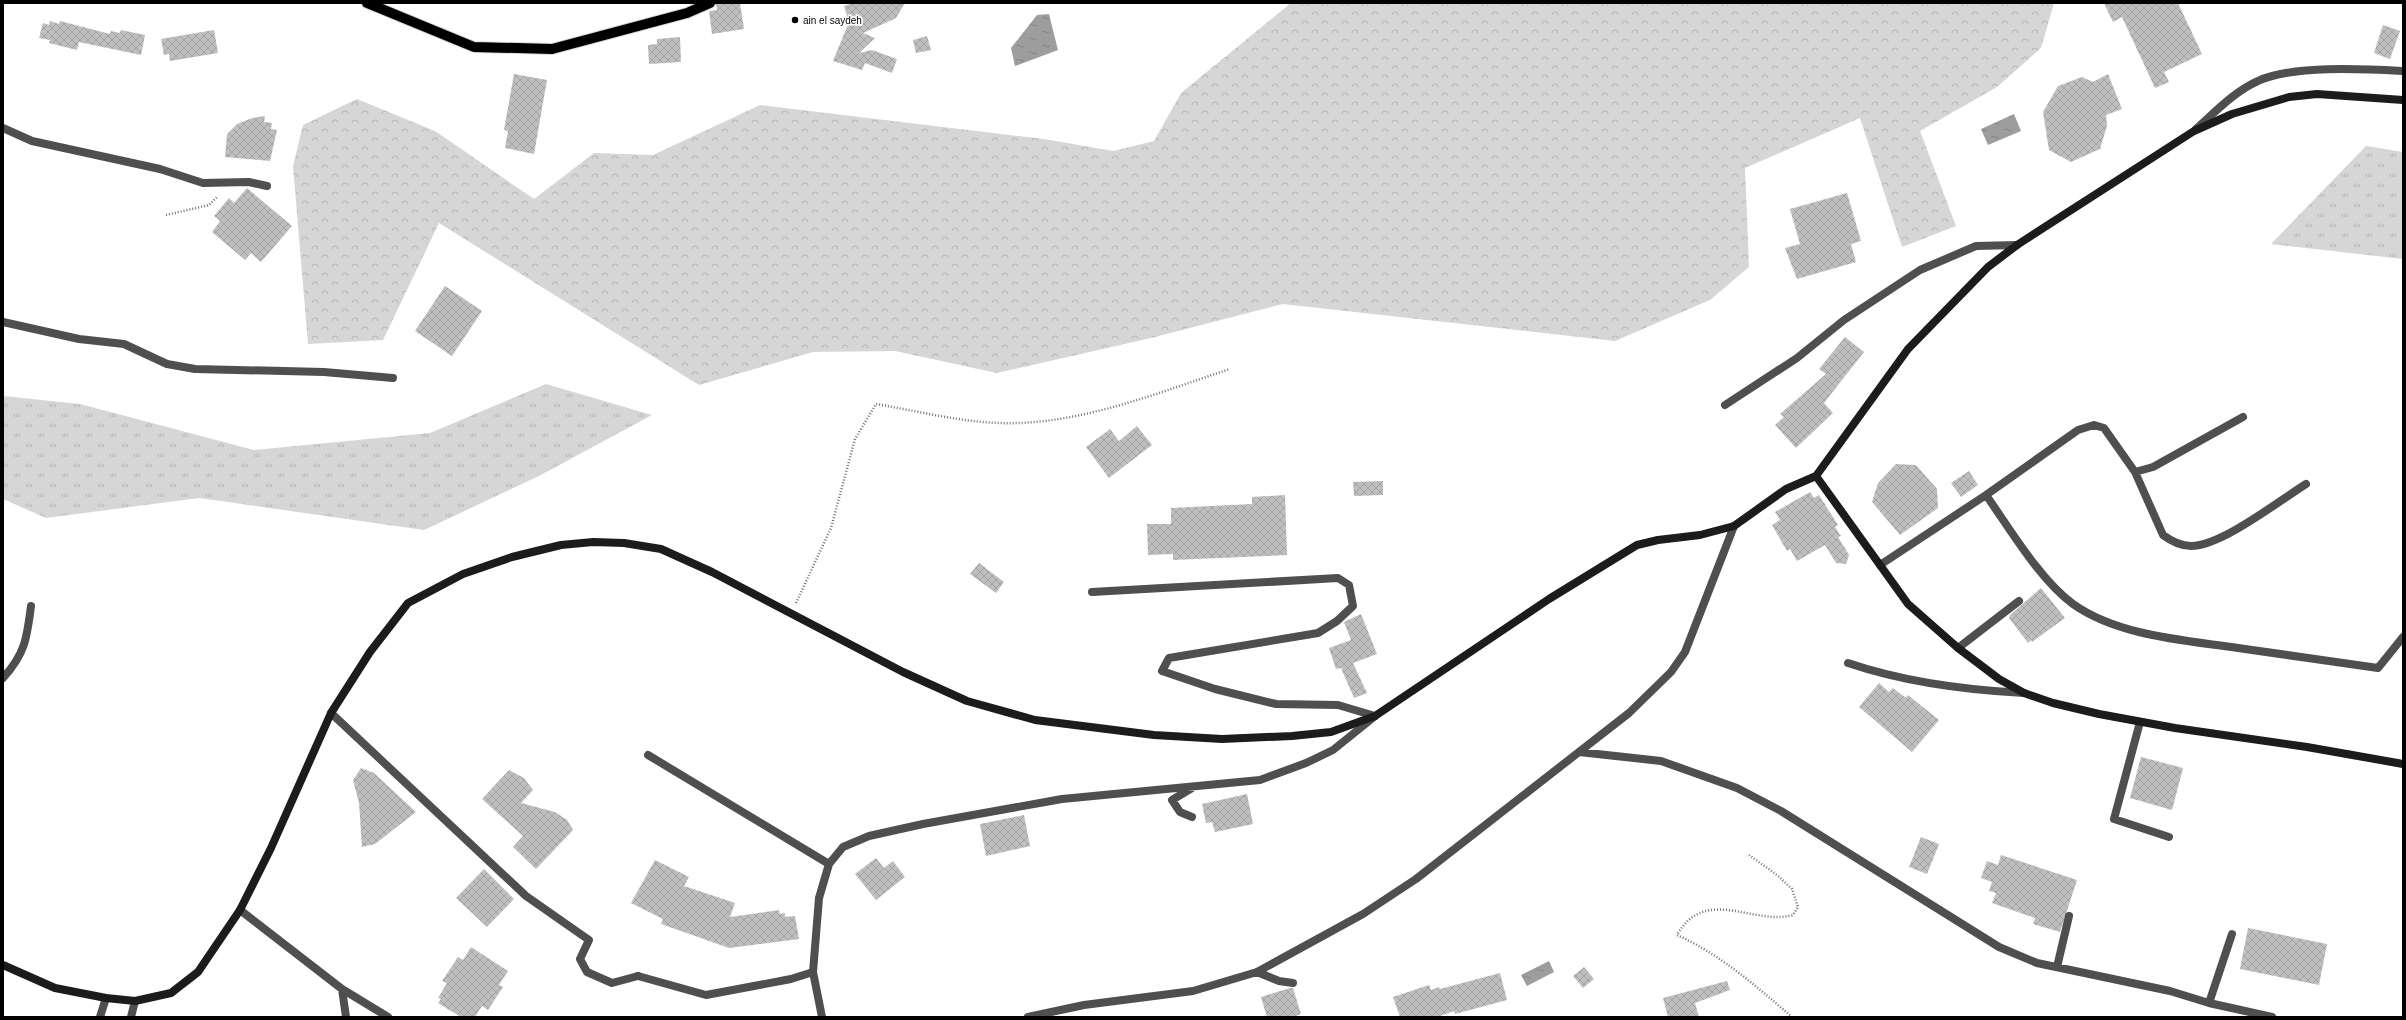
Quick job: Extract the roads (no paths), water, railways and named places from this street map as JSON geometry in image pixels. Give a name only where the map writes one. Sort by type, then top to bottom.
[{"type":"main road","points":[[367,3],[474,48],[552,49],[687,13],[710,3]]},
{"type":"street","points":[[2194,131],[2233,96],[2259,80],[2294,72],[2403,71]]},
{"type":"street","points":[[822,1017],[813,972],[819,898],[828,864],[843,847],[869,836],[923,824],[1062,799],[1260,780],[1306,763],[1333,750],[1374,716],[1549,599],[1637,545],[1658,540],[1700,534],[1734,526],[1786,489],[1816,476],[1908,349],[1988,267],[2017,245],[2194,131],[2232,114],[2289,97],[2317,94],[2403,100]]},
{"type":"street","points":[[3,128],[32,140],[160,169],[203,183],[249,182],[266,186]]},
{"type":"street","points":[[1725,405],[1797,358],[1844,320],[1920,270],[1976,246],[2017,245]]},
{"type":"street","points":[[3,322],[78,339],[124,344],[167,364],[195,369],[324,372],[393,378]]},
{"type":"street","points":[[2135,472],[2153,468],[2243,417]]},
{"type":"street","points":[[1880,565],[1986,495],[2078,430],[2094,426],[2104,428],[2135,472],[2163,535],[2171,541],[2190,546],[2206,543],[2223,536],[2306,484]]},
{"type":"street","points":[[1816,476],[1908,604],[1958,648],[1999,679],[2024,693],[2053,703],[2140,722],[2403,764]]},
{"type":"street","points":[[1986,495],[2046,579],[2072,603],[2095,618],[2129,628],[2181,640],[2378,668],[2403,637]]},
{"type":"street","points":[[1028,1017],[1084,1005],[1194,991],[1257,972],[1362,914],[1416,879],[1628,713],[1671,672],[1685,652],[1734,526]]},
{"type":"street","points":[[3,965],[55,988],[106,998],[135,1001],[171,993],[198,972],[240,910],[271,848],[331,713],[370,652],[408,603],[463,574],[512,557],[561,546],[593,542],[624,543],[661,549],[712,572],[792,612],[903,672],[967,701],[1035,720],[1154,735],[1222,739],[1331,732],[1374,716]]},
{"type":"street","points":[[1092,592],[1338,578],[1349,585],[1353,606],[1337,620],[1318,633],[1169,658],[1162,671],[1215,689],[1276,704],[1338,706],[1374,716]]},
{"type":"street","points":[[1958,648],[2019,601]]},
{"type":"street","points":[[3,678],[16,664],[27,640],[31,606]]},
{"type":"street","points":[[1848,662],[1881,674],[1984,691],[2024,693]]},
{"type":"street","points":[[331,713],[526,896],[589,940],[580,959],[588,972],[612,983],[638,976],[706,995],[791,979],[813,972]]},
{"type":"street","points":[[2140,722],[2114,819],[2169,837]]},
{"type":"street","points":[[1579,752],[1661,761],[1737,788],[1781,811],[1999,947],[2038,963],[2170,991],[2208,1002],[2272,1017]]},
{"type":"street","points":[[648,755],[828,864]]},
{"type":"street","points":[[1192,818],[1180,812],[1172,800],[1195,786]]},
{"type":"street","points":[[240,910],[342,989],[388,1017]]},
{"type":"street","points":[[2057,967],[2069,916]]},
{"type":"street","points":[[2208,1002],[2232,934]]},
{"type":"street","points":[[1257,972],[1279,981],[1293,983]]},
{"type":"street","points":[[342,989],[346,1017]]},
{"type":"street","points":[[100,1017],[106,998]]},
{"type":"street","points":[[130,1017],[135,1001]]},
{"type":"water","points":[[1049,14],[1058,50],[1015,66],[1011,48],[1037,15]]},
{"type":"water","points":[[2014,114],[2021,131],[1988,145],[1981,129]]},
{"type":"water","points":[[1549,961],[1554,972],[1527,986],[1521,975]]},
{"type":"place","name":"ain el saydeh","points":[[795,20]]}]
